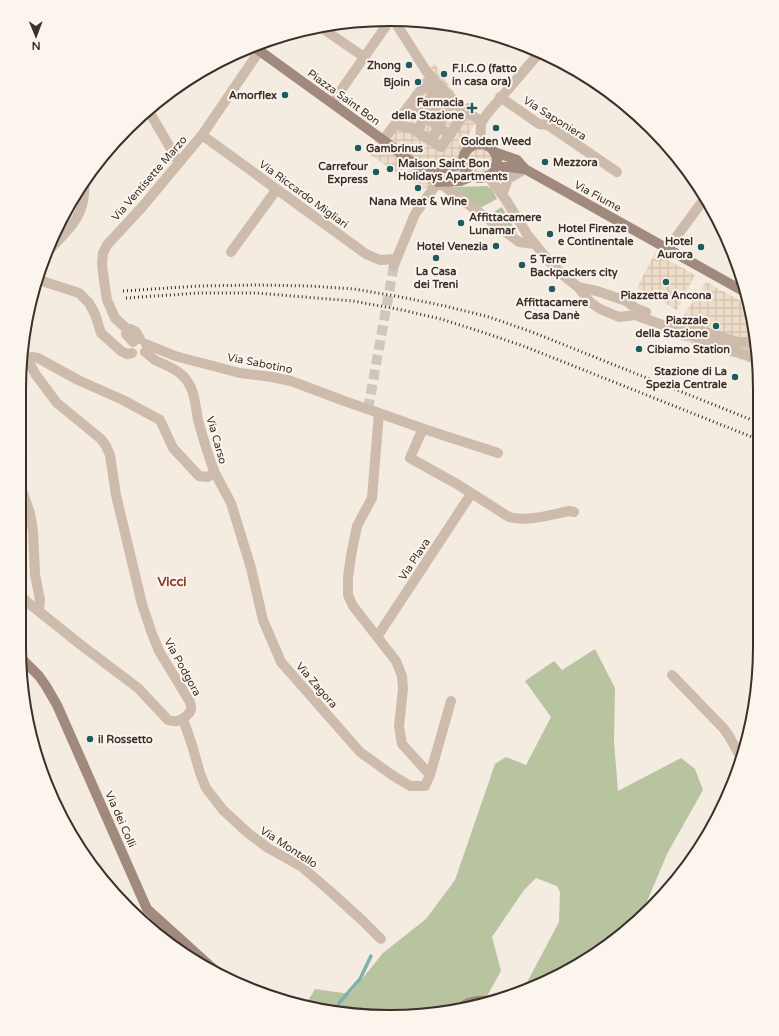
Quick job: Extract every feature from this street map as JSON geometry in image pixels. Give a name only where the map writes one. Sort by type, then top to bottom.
[{"type":"street","points":[[332,103],[386,26]]},
{"type":"street","points":[[397,26],[427,72],[433,92],[428,101],[427,114],[414,130]]},
{"type":"street","points":[[327,32],[364,57]]},
{"type":"street","name":"Piazza Saint Bon","points":[[260,50],[383,140],[413,163],[425,175],[438,182]]},
{"type":"street","name":"Via Ventisette Marzo","points":[[141,344],[136,332],[131,329],[127,329],[115,318],[107,300],[102,264],[107,245],[144,206],[202,135],[254,52]]},
{"type":"street","points":[[480,144],[481,123],[500,97],[536,57]]},
{"type":"street","points":[[429,80],[441,87],[461,108],[467,110],[478,119]]},
{"type":"street","name":"Piazza Saint Bon","points":[[387,135],[429,80]]},
{"type":"street","points":[[441,87],[444,109],[432,141],[441,147],[467,110]]},
{"type":"street","name":"Via Saponiera","points":[[500,97],[539,124],[548,125],[617,172]]},
{"type":"street","points":[[414,130],[408,116],[407,109],[427,114],[444,109],[454,100]]},
{"type":"street","points":[[427,114],[438,126],[450,135]]},
{"type":"street","points":[[152,115],[179,163]]},
{"type":"street","name":"Piazza Saint Bon","points":[[396,123],[414,130],[432,141]]},
{"type":"street","name":"Via Riccardo Migliari","points":[[202,135],[366,254],[380,260],[395,262],[415,214],[438,182]]},
{"type":"street","points":[[480,144],[486,146],[494,152],[497,161],[496,168],[488,176],[480,178],[473,176],[466,170],[464,156],[467,150],[474,145],[480,144]]},
{"type":"street","name":"Via Fiume","points":[[494,152],[517,160],[525,169]]},
{"type":"street","name":"Piazza Saint Bon","points":[[413,163],[432,168],[444,168],[464,164]]},
{"type":"street","name":"Via Fiume","points":[[496,168],[508,166],[525,169],[739,289]]},
{"type":"street","points":[[502,195],[508,179],[525,169]]},
{"type":"street","points":[[438,182],[460,181],[473,176]]},
{"type":"street","points":[[488,176],[535,244],[548,260],[578,287],[590,302],[620,317],[635,315],[751,356]]},
{"type":"street","points":[[438,182],[519,242],[535,244]]},
{"type":"street","points":[[231,252],[277,189]]},
{"type":"street","points":[[58,241],[77,220],[84,200],[85,191]]},
{"type":"street","points":[[668,248],[701,203]]},
{"type":"street","points":[[42,281],[80,293],[95,314],[101,332],[121,351],[128,354],[132,353]]},
{"type":"street","points":[[578,287],[597,291],[626,301],[637,309],[683,326],[738,342],[750,341]]},
{"type":"street","points":[[627,316],[632,311],[633,306]]},
{"type":"street","name":"Via Sabotino","points":[[141,344],[175,356],[240,373],[291,381],[378,413]]},
{"type":"street","name":"Via Carso","points":[[28,356],[38,358],[78,380],[123,400],[160,420],[173,448],[199,476],[207,477],[215,473],[198,420],[194,394],[189,384],[182,374],[155,360],[141,344]]},
{"type":"street","name":"Via Podgora","points":[[28,357],[36,375],[57,403],[101,440],[106,446],[110,455],[116,496],[142,604],[159,651],[190,702],[190,712],[183,719]]},
{"type":"street","points":[[430,775],[402,744],[399,726],[403,689],[402,676],[396,661],[353,606],[348,595],[348,578],[357,526],[372,498],[378,413],[424,430],[498,453]]},
{"type":"street","points":[[424,430],[420,435],[410,458],[457,484],[509,517],[524,519],[569,511],[574,512]]},
{"type":"street","name":"Via Zagora","points":[[215,473],[231,503],[251,568],[264,620],[281,662],[360,752],[410,786],[425,786],[430,775]]},
{"type":"street","name":"Via Plava","points":[[376,637],[471,494]]},
{"type":"street","points":[[26,501],[33,531],[36,574],[40,600],[39,610]]},
{"type":"street","points":[[26,601],[138,688],[168,720],[177,722],[183,719]]},
{"type":"street","name":"Via dei Colli","points":[[27,664],[39,676],[57,705],[147,909],[198,955]]},
{"type":"street","points":[[672,675],[724,729],[738,752]]},
{"type":"street","points":[[430,775],[451,701]]},
{"type":"street","name":"Via Montello","points":[[183,719],[206,788],[223,810],[248,833],[268,848],[302,867],[364,922],[380,939]]},
{"type":"green space","points":[[487,186],[492,189],[497,199],[480,208],[453,187]]},
{"type":"green space","points":[[502,207],[517,233],[513,232],[490,214]]},
{"type":"green space","points":[[595,649],[615,688],[614,741],[618,791],[681,758],[695,769],[703,790],[667,854],[645,906],[611,935],[591,949],[550,973],[527,983],[559,922],[560,892],[557,886],[536,878],[524,890],[492,937],[501,971],[487,996],[462,1000],[456,1004],[437,1007],[390,1010],[342,1007],[308,1001],[315,989],[350,994],[383,953],[426,919],[455,880],[495,764],[506,757],[526,765],[551,717],[525,681],[554,661],[562,670]]},
{"type":"shaded area","points":[[434,63],[457,97],[478,119],[468,136],[492,145],[496,149],[499,160],[498,169],[487,179],[473,180],[458,186],[422,188],[366,152],[383,132]]},
{"type":"shaded area","name":"Piazzetta Ancona","points":[[655,253],[695,275],[677,310],[637,288]]},
{"type":"shaded area","name":"Piazzale della Stazione","points":[[706,282],[742,302],[750,342],[752,363],[673,337],[684,315]]},
{"type":"waterway","points":[[338,1006],[360,979],[371,956]]},
{"type":"tunnel","points":[[368,409],[394,265]]},
{"type":"railway","points":[[123,291],[199,286],[310,286],[354,289],[445,306],[489,317],[532,332],[753,420]]},
{"type":"railway","points":[[126,298],[199,293],[257,293],[353,301],[402,310],[441,319],[526,347],[753,437]]},
{"type":"place","name":"Zhong","points":[[409,65]]},
{"type":"place","name":"F.I.C.O (fatto in casa ora)","points":[[444,74]]},
{"type":"place","name":"Bjoin","points":[[418,82]]},
{"type":"place","name":"Amorflex","points":[[285,95]]},
{"type":"place","name":"Farmacia della Stazione","points":[[472,108]]},
{"type":"place","name":"Golden Weed","points":[[496,128]]},
{"type":"place","name":"Gambrinus","points":[[358,148]]},
{"type":"place","name":"Mezzora","points":[[545,162]]},
{"type":"place","name":"Maison Saint Bon Holidays Apartments","points":[[390,169]]},
{"type":"place","name":"Carrefour Express","points":[[376,172]]},
{"type":"place","name":"Nana Meat & Wine","points":[[418,188]]},
{"type":"place","name":"Affittacamere Lunamar","points":[[461,223]]},
{"type":"place","name":"Hotel Firenze e Continentale","points":[[550,234]]},
{"type":"place","name":"Hotel Venezia","points":[[496,246]]},
{"type":"place","name":"Hotel Aurora","points":[[701,247]]},
{"type":"place","name":"La Casa dei Treni","points":[[436,258]]},
{"type":"place","name":"5 Terre Backpackers city","points":[[522,265]]},
{"type":"place","name":"Piazzetta Ancona","points":[[666,282]]},
{"type":"place","name":"Affittacamere Casa Danè","points":[[552,289]]},
{"type":"place","name":"Piazzale della Stazione","points":[[716,326]]},
{"type":"place","name":"Cibiamo Station","points":[[639,349]]},
{"type":"place","name":"Stazione di La Spezia Centrale","points":[[735,377]]},
{"type":"place","name":"il Rossetto","points":[[90,739]]},
{"type":"district","name":"Vicci","points":[[172,581]]}]
